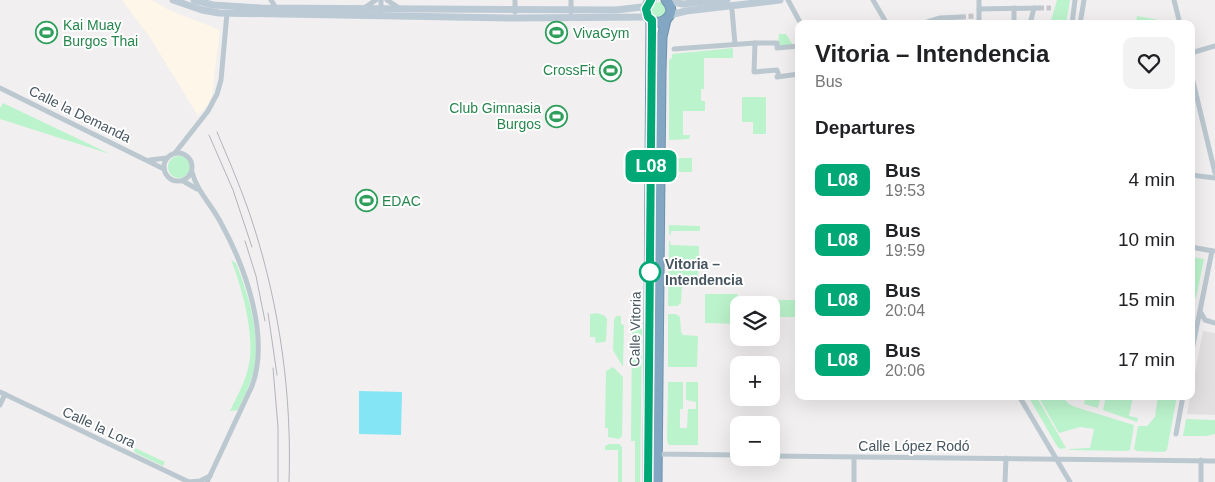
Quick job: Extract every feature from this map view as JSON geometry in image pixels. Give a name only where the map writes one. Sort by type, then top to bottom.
[{"type":"highway","name":"Calle Vitoria","points":[[657,482],[661,71],[662,36],[671,8],[667,0]]},
{"type":"highway","name":"Calle Vitoria","points":[[648,482],[650,19],[646,9],[649,2]]},
{"type":"highway","points":[[650,19],[659,23],[668,18]]},
{"type":"highway","points":[[648,467],[657,454]]},
{"type":"main road","points":[[173,0],[219,14],[339,16],[515,10],[616,10],[642,7],[649,2]]},
{"type":"main road","points":[[194,0],[214,5],[261,5],[276,8],[364,8],[381,4],[422,13],[515,18],[650,19]]},
{"type":"main road","points":[[667,0],[685,4],[727,0]]},
{"type":"main road","points":[[668,18],[686,11],[780,0]]},
{"type":"street","points":[[270,0],[276,8]]},
{"type":"street","points":[[364,8],[376,0]]},
{"type":"street","points":[[387,0],[400,8]]},
{"type":"street","points":[[515,0],[515,18]]},
{"type":"street","points":[[571,0],[571,10],[575,18]]},
{"type":"street","points":[[788,0],[799,20]]},
{"type":"street","points":[[873,0],[885,20]]},
{"type":"street","points":[[978,20],[979,0]]},
{"type":"street","points":[[1073,20],[1076,0]]},
{"type":"street","points":[[1081,20],[1084,0]]},
{"type":"street","points":[[1174,0],[1179,20]]},
{"type":"street","points":[[380,16],[381,4]]},
{"type":"street","points":[[150,160],[167,158],[175,152],[210,107],[219,90],[227,14],[222,7],[214,5]]},
{"type":"street","points":[[227,14],[232,10],[256,10],[261,5]]},
{"type":"street","points":[[339,8],[339,16]]},
{"type":"street","points":[[1014,8],[1014,20]]},
{"type":"street","points":[[979,9],[1036,8],[1032,20]]},
{"type":"street","points":[[732,10],[735,44]]},
{"type":"street","points":[[219,14],[226,23]]},
{"type":"street","points":[[934,20],[960,17],[959,20]]},
{"type":"street","points":[[755,43],[754,72],[777,70],[777,76],[795,74]]},
{"type":"street","points":[[674,49],[755,43],[777,43],[777,48],[795,46]]},
{"type":"street","points":[[1195,52],[1215,46]]},
{"type":"street","name":"Calle la Demanda","points":[[0,88],[150,160],[164,169]]},
{"type":"street","points":[[1195,90],[1215,174]]},
{"type":"street","points":[[186,139],[187,155],[192,164],[192,172],[198,189],[222,225],[241,266],[253,310],[258,347],[257,370],[252,386],[207,482]]},
{"type":"street","points":[[175,152],[187,155]]},
{"type":"street","points":[[167,158],[164,169],[169,178],[183,181],[198,189]]},
{"type":"street","points":[[183,181],[192,172]]},
{"type":"street","points":[[1195,175],[1215,178]]},
{"type":"street","points":[[1195,249],[1213,251],[1195,336]]},
{"type":"street","points":[[1200,313],[1205,320],[1215,323]]},
{"type":"street","points":[[0,405],[3,393]]},
{"type":"street","name":"Calle la Lora","points":[[3,393],[189,482],[200,481],[210,476]]},
{"type":"street","name":"Calle Vitoria","points":[[648,397],[652,414],[652,447],[653,451],[657,454]]},
{"type":"street","points":[[1021,400],[1070,482]]},
{"type":"street","points":[[1176,434],[1183,400]]},
{"type":"street","points":[[657,454],[730,456]]},
{"type":"street","name":"Calle López Rodó","points":[[780,456],[1215,460]]},
{"type":"street","points":[[854,457],[854,482]]},
{"type":"street","points":[[1005,482],[1006,458]]},
{"type":"street","points":[[1201,460],[1201,482]]},
{"type":"shaded area","points":[[122,0],[152,0],[169,10],[220,30],[212,95],[208,104],[198,116],[151,39]]},
{"type":"shaded area","points":[[1203,331],[1215,333],[1215,415],[1187,414],[1190,400],[1195,400],[1195,372]]},
{"type":"green space","points":[[1057,0],[1070,0],[1067,20],[1051,20]]},
{"type":"green space","points":[[659,2],[665,4],[667,10],[665,16],[659,18],[653,16],[651,10],[653,4]]},
{"type":"green space","points":[[1137,16],[1159,20],[1136,20]]},
{"type":"green space","points":[[779,34],[786,34],[793,45],[778,46]]},
{"type":"green space","points":[[655,43],[658,43],[656,261],[653,229]]},
{"type":"green space","points":[[733,48],[733,58],[704,58],[704,89],[701,89],[701,101],[705,101],[705,111],[683,111],[683,135],[690,135],[689,139],[669,140],[669,60],[672,58],[672,54]]},
{"type":"green space","points":[[742,97],[766,97],[766,134],[753,134],[753,122],[742,122]]},
{"type":"green space","points":[[3,103],[110,154],[0,119],[0,108]]},
{"type":"green space","points":[[179,156],[187,159],[190,167],[187,175],[179,178],[171,175],[168,167],[171,159]]},
{"type":"green space","points":[[669,158],[692,158],[692,172],[669,172]]},
{"type":"green space","points":[[669,225],[700,226],[700,231],[671,231],[671,235],[669,234]]},
{"type":"green space","points":[[669,241],[671,245],[699,246],[698,283],[682,285],[681,303],[677,306],[668,306]]},
{"type":"green space","points":[[1195,258],[1204,259],[1195,298]]},
{"type":"green space","points":[[231,260],[236,263],[245,289],[253,317],[256,346],[253,374],[250,383],[238,410],[230,411],[246,376],[250,353],[249,326]]},
{"type":"green space","points":[[705,294],[737,294],[738,296],[730,296],[730,324],[705,323]]},
{"type":"green space","points":[[780,300],[795,300],[795,317],[780,317]]},
{"type":"green space","points":[[598,313],[607,319],[606,340],[605,342],[596,343],[595,337],[590,337],[590,314]]},
{"type":"green space","points":[[668,314],[676,314],[680,317],[683,335],[698,336],[697,367],[668,367]]},
{"type":"green space","points":[[616,316],[621,316],[621,324],[624,325],[623,367],[613,350],[614,320]]},
{"type":"green space","points":[[637,324],[642,329],[640,482],[635,482],[635,441],[631,441],[632,328]]},
{"type":"green space","points":[[613,367],[623,377],[622,436],[619,439],[608,437],[608,428],[605,428],[606,371]]},
{"type":"green space","points":[[668,382],[683,382],[683,409],[680,409],[680,428],[687,428],[688,409],[696,409],[696,402],[686,400],[686,382],[698,382],[698,445],[669,445],[667,441]]},
{"type":"green space","points":[[1030,400],[1038,400],[1066,448],[1060,449]]},
{"type":"green space","points":[[1040,400],[1065,400],[1075,407],[1134,425],[1130,450],[1127,451],[1070,450],[1090,448],[1094,429],[1080,427],[1059,433]]},
{"type":"green space","points":[[1085,400],[1100,400],[1098,408],[1084,404]]},
{"type":"green space","points":[[1105,400],[1132,400],[1129,416],[1138,418],[1137,422],[1103,410]]},
{"type":"green space","points":[[1157,400],[1176,400],[1167,450],[1164,452],[1137,451],[1134,449],[1138,426],[1147,426],[1155,417]]},
{"type":"green space","points":[[1186,419],[1215,420],[1215,434],[1183,436]]},
{"type":"green space","points":[[619,444],[622,447],[622,482],[618,482],[618,450],[605,450],[605,446]]},
{"type":"green space","points":[[135,448],[165,462],[163,466],[136,453],[134,451]]},
{"type":"water","points":[[359,391],[402,392],[401,435],[359,434]]},
{"type":"tunnel","points":[[1039,8],[1051,8]]},
{"type":"tunnel","points":[[961,17],[975,16]]},
{"type":"railway","points":[[217,132],[250,215],[271,289],[286,385],[289,482]]},
{"type":"railway","points":[[209,135],[233,190],[252,247]]},
{"type":"railway","points":[[245,241],[256,276],[265,321]]},
{"type":"railway","points":[[268,313],[277,375]]},
{"type":"railway","points":[[273,368],[278,427],[278,482]]},
{"type":"bus line","name":"L08","points":[[648,482],[652,20],[648,17],[646,9],[651,0]]},
{"type":"place","name":"Kai Muay Burgos Thai","points":[[47,33]]},
{"type":"place","name":"VivaGym","points":[[557,33]]},
{"type":"place","name":"CrossFit","points":[[611,70]]},
{"type":"place","name":"Club Gimnasia Burgos","points":[[557,116]]},
{"type":"place","name":"EDAC","points":[[366,201]]},
{"type":"place","name":"Vitoria – Intendencia","points":[[650,272]]}]
